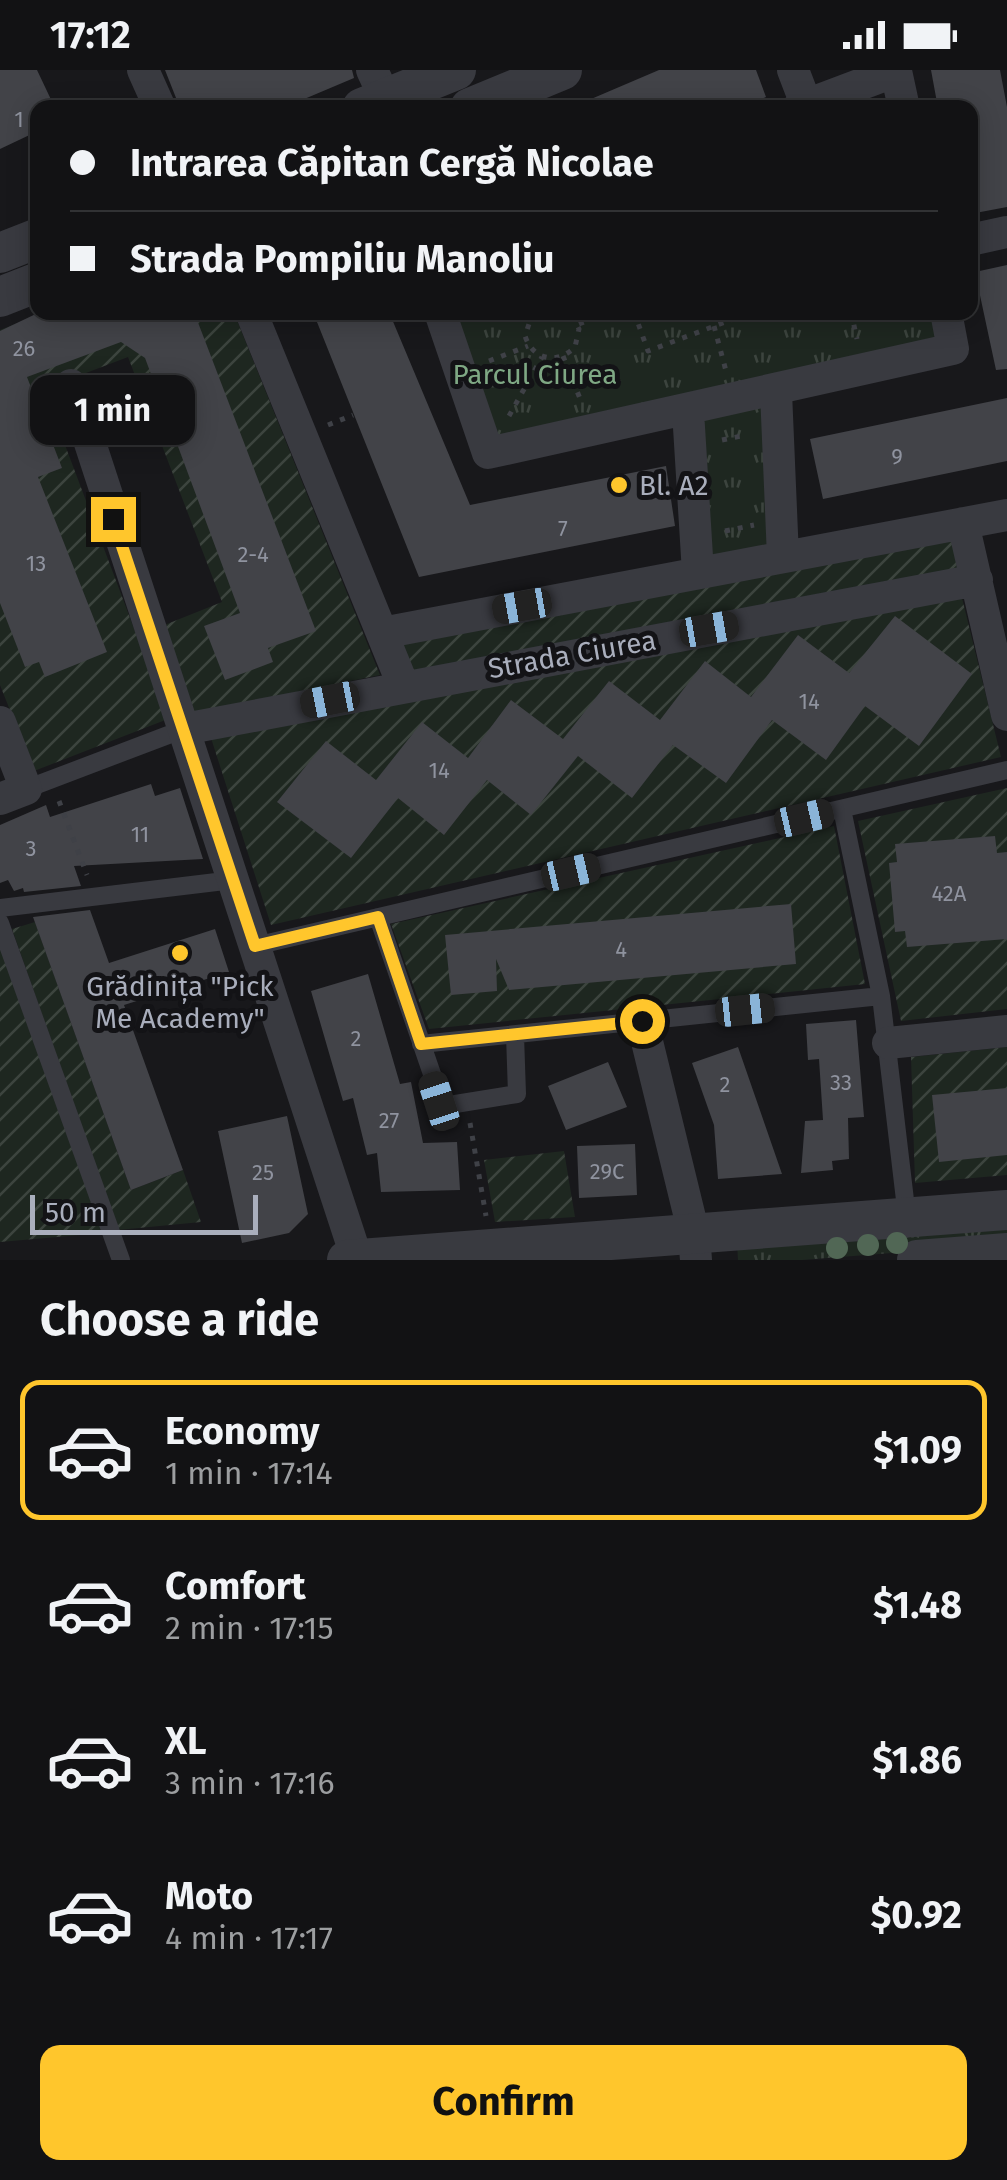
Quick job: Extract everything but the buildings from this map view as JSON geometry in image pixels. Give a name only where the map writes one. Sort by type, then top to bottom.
[{"type":"street","points":[[142,70],[156,100]]},
{"type":"street","points":[[373,92],[456,70]]},
{"type":"street","points":[[489,100],[562,70]]},
{"type":"street","points":[[792,70],[800,100]]},
{"type":"street","points":[[818,100],[896,71],[902,100]]},
{"type":"street","points":[[978,238],[1007,232]]},
{"type":"street","points":[[0,253],[30,241]]},
{"type":"street","points":[[0,297],[30,285]]},
{"type":"street","points":[[254,320],[403,685]]},
{"type":"street","points":[[443,320],[488,453],[776,392],[953,349],[948,320]]},
{"type":"street","points":[[71,385],[357,1260]]},
{"type":"street","points":[[776,392],[783,557]]},
{"type":"street","points":[[688,411],[698,573]]},
{"type":"street","name":"Strada Ciurea","points":[[382,632],[1007,515]]},
{"type":"street","points":[[963,524],[1007,715]]},
{"type":"street","name":"Strada Ciurea","points":[[184,729],[977,580]]},
{"type":"street","points":[[0,722],[26,789]]},
{"type":"street","points":[[642,1021],[695,1247]]},
{"type":"street","points":[[888,1043],[1007,1032]]},
{"type":"street","points":[[347,1260],[491,1249],[695,1247],[907,1218],[1007,1210]]},
{"type":"street","points":[[917,1260],[1005,1256]]},
{"type":"lane","points":[[26,789],[184,729]]},
{"type":"lane","points":[[255,946],[1007,770]]},
{"type":"lane","points":[[842,808],[882,996],[907,1218]]},
{"type":"lane","points":[[0,908],[233,880]]},
{"type":"lane","points":[[378,917],[439,1101],[448,1108],[517,1094],[515,1035]]},
{"type":"lane","points":[[0,924],[121,1260]]},
{"type":"lane","points":[[421,1044],[882,996]]},
{"type":"path","points":[[530,320],[525,336],[528,346],[542,357],[563,356],[574,346],[576,320]]},
{"type":"path","points":[[578,324],[588,320]]},
{"type":"path","points":[[637,320],[648,350],[730,320]]},
{"type":"path","points":[[714,326],[734,401]]},
{"type":"path","points":[[461,372],[528,346]]},
{"type":"path","points":[[563,356],[593,431]]},
{"type":"path","points":[[488,453],[542,357]]},
{"type":"path","points":[[690,447],[778,429]]},
{"type":"path","points":[[696,535],[782,521]]},
{"type":"path","points":[[26,789],[96,896]]},
{"type":"path","points":[[469,1115],[491,1249]]},
{"type":"green space","points":[[30,318],[237,320],[380,675],[194,713],[162,626],[222,602],[128,357],[44,389],[168,719],[34,771],[0,685],[0,330]]},
{"type":"green space","name":"Parcul Ciurea","points":[[449,320],[939,320],[944,343],[771,387],[777,552],[703,566],[693,404],[493,446]]},
{"type":"green space","points":[[956,533],[966,574],[408,673],[395,638]]},
{"type":"green space","points":[[962,598],[1001,757],[271,925],[211,738]]},
{"type":"green space","points":[[1007,788],[1007,1009],[901,1021],[858,821]]},
{"type":"green space","points":[[834,826],[865,984],[429,1029],[391,924]]},
{"type":"green space","points":[[35,922],[131,1190],[183,1170],[201,1222],[118,1230],[12,929]]},
{"type":"green space","points":[[0,947],[103,1233],[0,1242]]},
{"type":"green space","points":[[1007,1047],[1007,1175],[915,1183],[911,1057]]},
{"type":"green space","points":[[564,1151],[575,1217],[495,1222],[484,1160]]},
{"type":"green space","points":[[1007,1219],[1007,1244],[802,1260],[738,1260],[737,1242]]},
{"type":"place","name":"Bl. A2","points":[[619,485]]},
{"type":"place","name":"Grădinița \"Pick Me Academy\"","points":[[180,953]]},
{"type":"route","points":[[113,519],[255,946],[378,917],[421,1044],[642,1021]]}]
